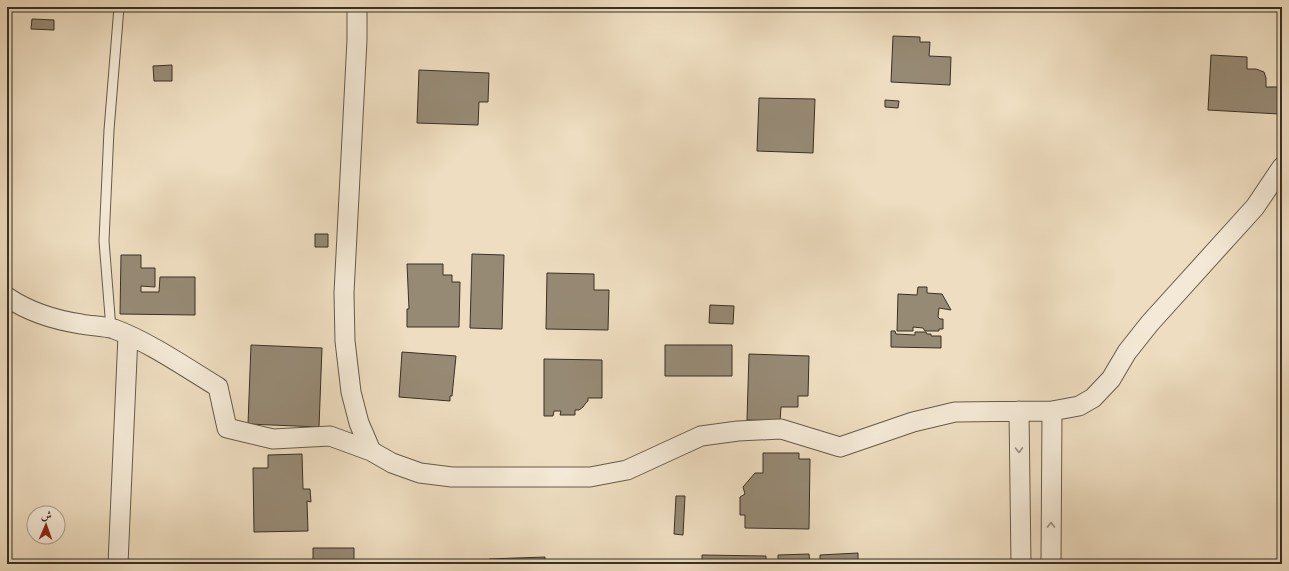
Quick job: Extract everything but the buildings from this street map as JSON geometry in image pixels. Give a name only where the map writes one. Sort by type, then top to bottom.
[{"type":"street","points":[[357,7],[357,40],[344,293],[345,341],[351,392],[359,423],[371,451]]},
{"type":"street","points":[[7,297],[17,304],[45,316],[120,332],[218,387],[227,428],[273,439],[330,436],[371,451],[392,463],[420,473],[452,477],[590,477],[627,470],[701,436],[781,429],[840,447],[913,422],[955,412],[1052,411],[1079,406],[1093,398],[1111,379],[1127,352],[1150,323],[1255,207],[1282,168]]},
{"type":"street","points":[[118,564],[120,332]]},
{"type":"street","points":[[1019,411],[1021,564]]},
{"type":"street","points":[[1051,564],[1052,411]]},
{"type":"lane","points":[[119,7],[109,130],[104,241],[120,332]]}]
